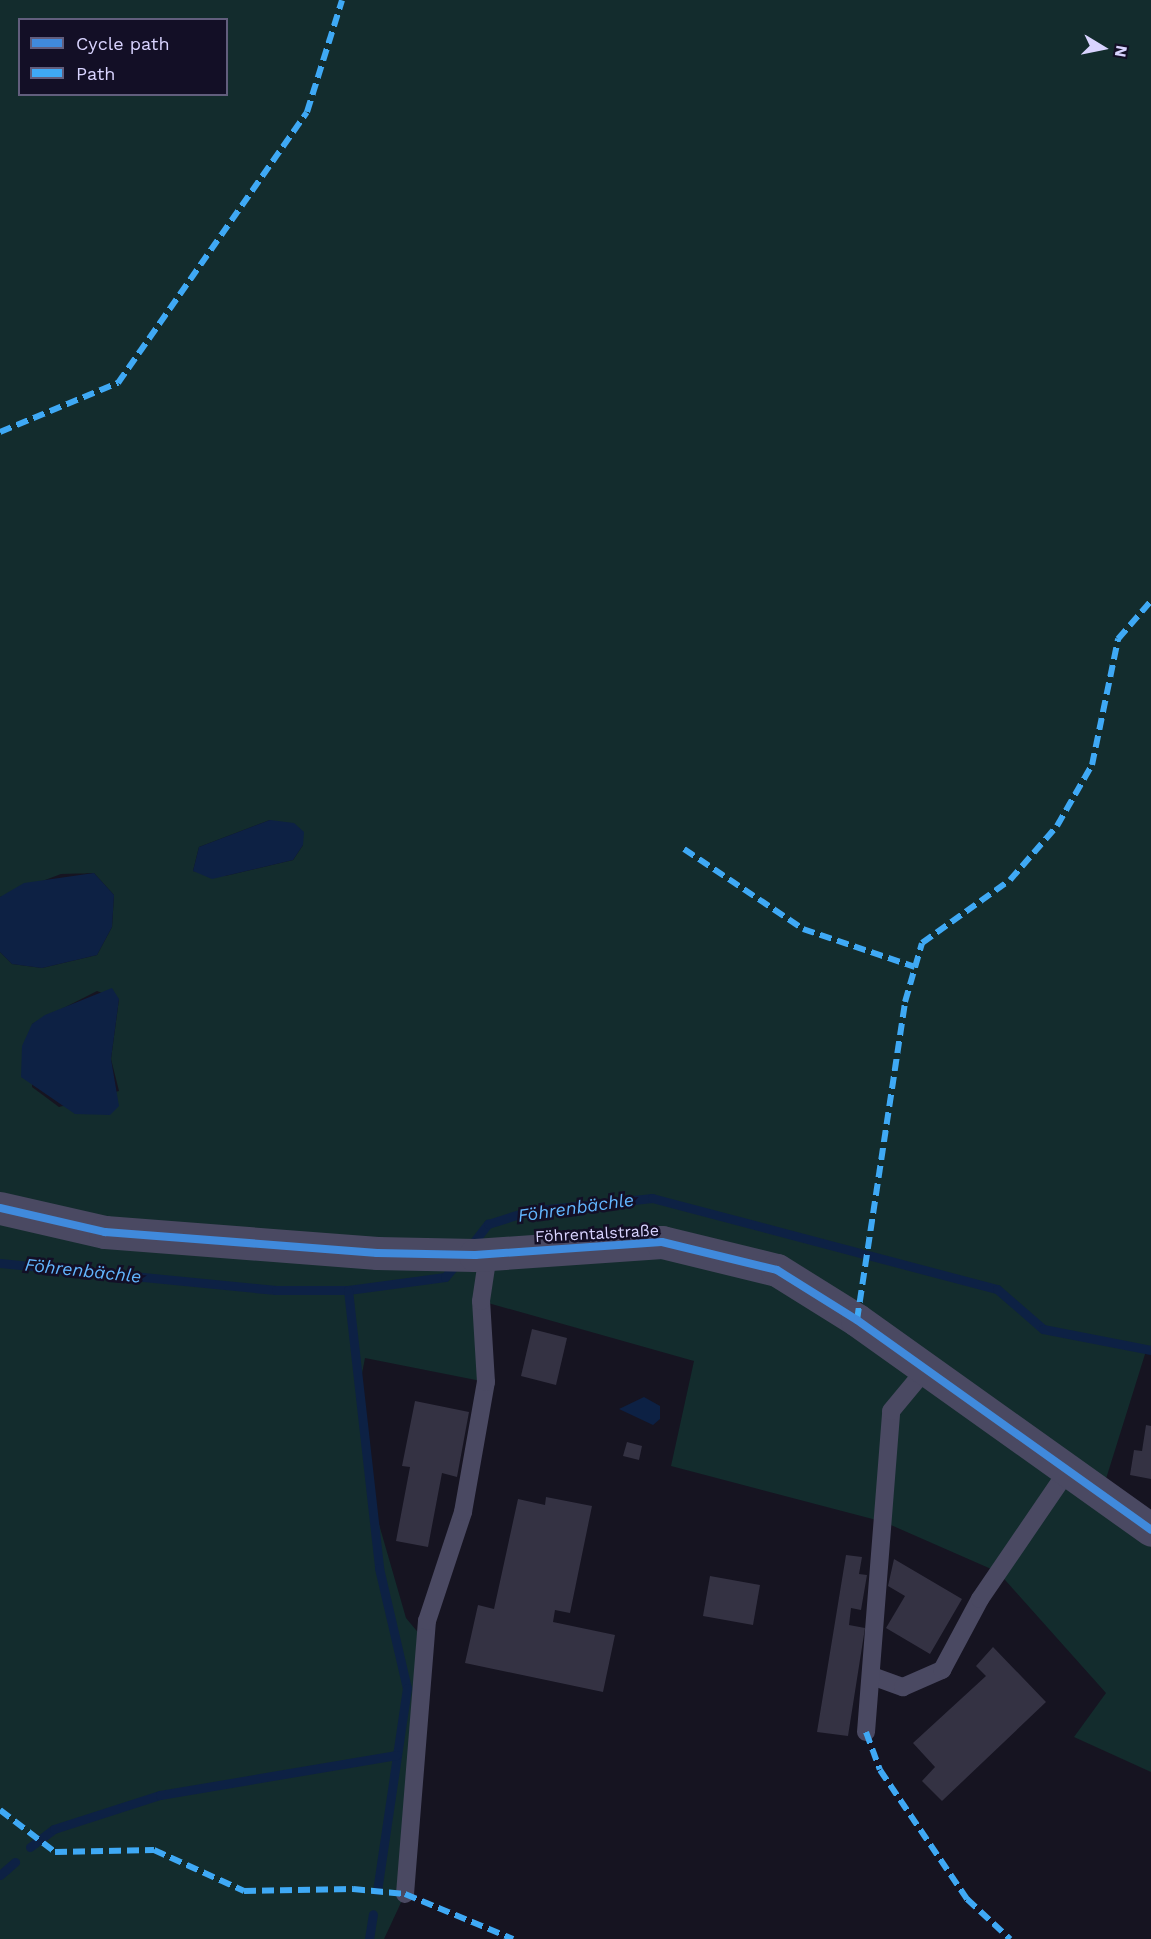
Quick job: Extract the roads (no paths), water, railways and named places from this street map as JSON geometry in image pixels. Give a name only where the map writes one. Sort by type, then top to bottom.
[{"type":"street","name":"Föhrentalstraße","points":[[0,1208],[105,1233],[436,1255],[662,1242],[777,1270],[925,1370],[1066,1473],[1151,1530]]},
{"type":"lane","points":[[405,1894],[427,1621],[463,1512],[486,1383],[481,1301],[482,1254]]},
{"type":"lane","points":[[866,1732],[891,1411],[925,1370]]},
{"type":"lane","points":[[872,1676],[903,1687],[942,1670],[980,1599],[1066,1473]]},
{"type":"water","points":[[270,820],[294,823],[304,832],[303,845],[293,860],[212,879],[193,871],[199,847]]},
{"type":"water","points":[[94,873],[114,895],[112,927],[97,955],[42,968],[12,964],[0,952],[0,897],[24,883]]},
{"type":"water","points":[[112,988],[119,999],[111,1059],[119,1106],[110,1115],[75,1114],[21,1077],[22,1046],[32,1024],[45,1015]]},
{"type":"water","points":[[644,1397],[660,1406],[660,1419],[653,1425],[619,1409]]},
{"type":"waterway","name":"Föhrenbächle","points":[[469,1248],[488,1224],[529,1211],[652,1198],[997,1289],[1043,1329],[1151,1350]]},
{"type":"waterway","name":"Föhrenbächle","points":[[0,1263],[276,1290],[348,1290],[445,1277],[457,1263]]},
{"type":"waterway","points":[[348,1290],[379,1568],[407,1688],[377,1890]]},
{"type":"waterway","points":[[30,1847],[54,1829],[160,1795],[397,1755]]},
{"type":"waterway","points":[[0,1875],[15,1862]]},
{"type":"waterway","points":[[369,1939],[373,1914]]}]
